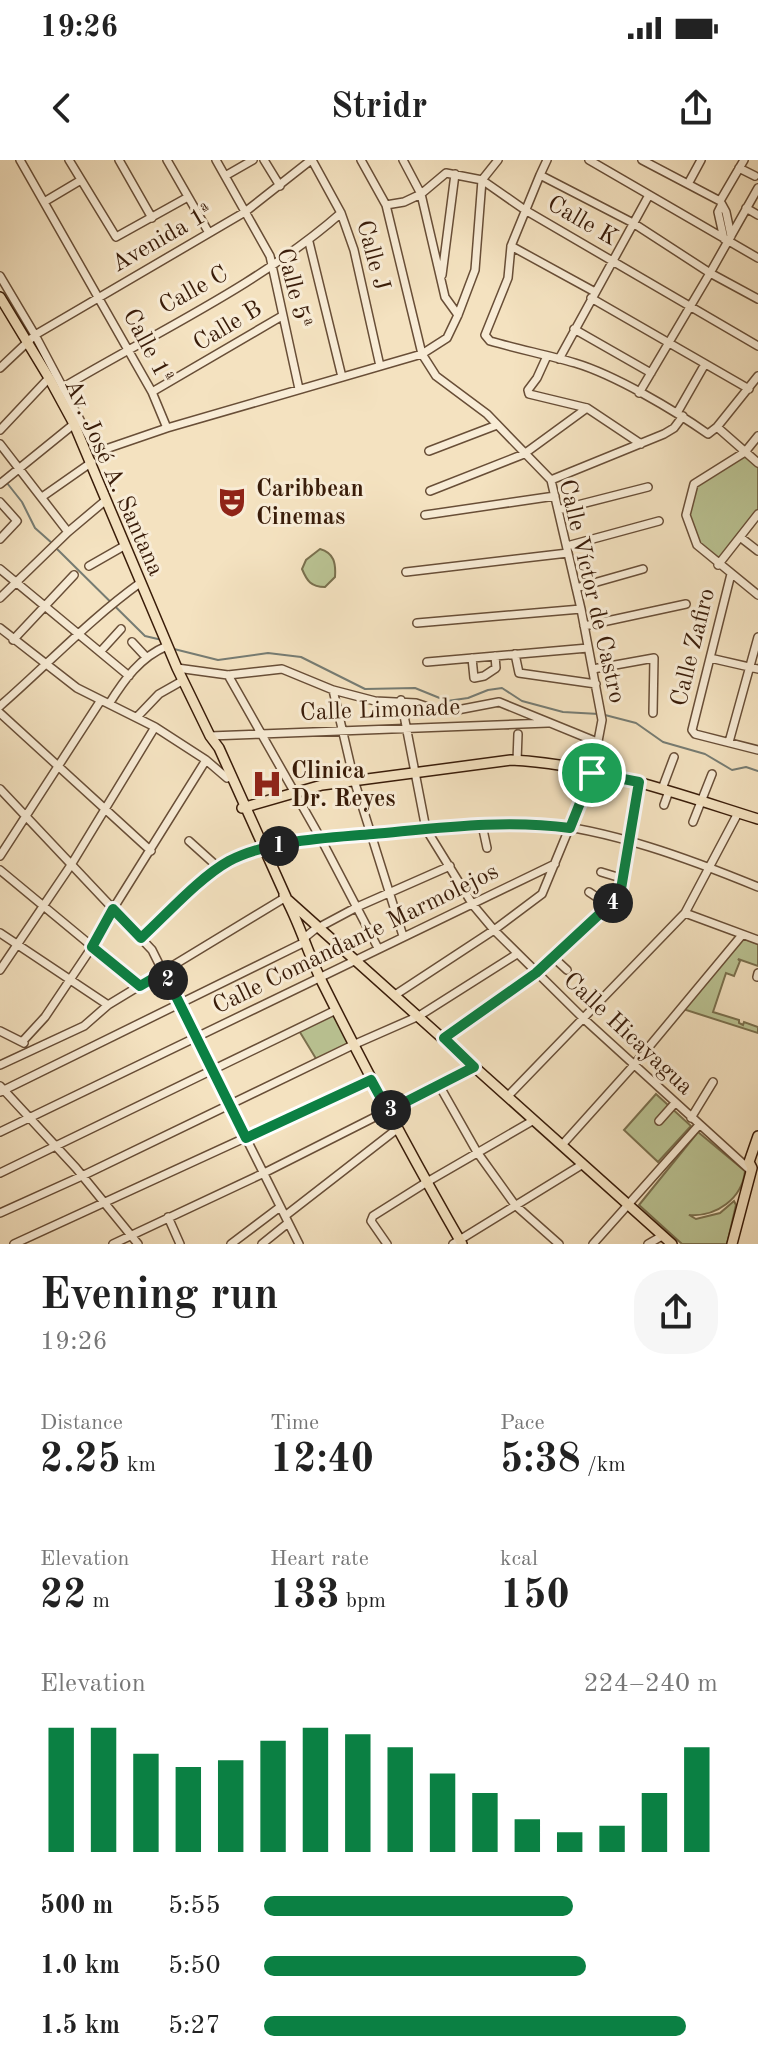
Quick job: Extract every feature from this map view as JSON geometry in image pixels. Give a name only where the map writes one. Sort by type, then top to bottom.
[{"type":"main road","name":"Av. José A. Santana","points":[[1,303],[31,337],[49,378],[60,389],[165,642],[210,736]]},
{"type":"main road","points":[[210,736],[243,808]]},
{"type":"main road","points":[[210,736],[219,748],[319,977],[458,1243]]},
{"type":"main road","points":[[243,808],[354,780],[517,761],[540,762],[639,782],[758,819]]},
{"type":"main road","points":[[286,897],[672,1244]]},
{"type":"main road","points":[[752,1171],[749,1162],[758,1136]]},
{"type":"main road","points":[[732,1244],[758,1159]]},
{"type":"street","name":"Calle 1ª","points":[[20,160],[152,392],[167,428]]},
{"type":"street","points":[[69,160],[116,237],[188,197]]},
{"type":"street","points":[[119,160],[152,218]]},
{"type":"street","points":[[167,160],[209,233]]},
{"type":"street","name":"Calle 5ª","points":[[216,160],[267,249],[299,389]]},
{"type":"street","points":[[225,176],[253,160]]},
{"type":"street","points":[[264,160],[280,186]]},
{"type":"street","name":"Avenida 1ª","points":[[0,368],[31,337],[245,212],[312,160]]},
{"type":"street","name":"Calle J","points":[[312,160],[341,213],[354,250],[380,366]]},
{"type":"street","points":[[361,160],[386,205],[422,354]]},
{"type":"street","points":[[403,160],[421,194],[445,297],[458,315]]},
{"type":"street","points":[[0,276],[97,452],[167,428],[422,354],[447,338],[475,270],[482,180],[498,160]]},
{"type":"street","points":[[547,160],[511,246],[508,278],[485,335],[490,341],[577,363],[680,414],[708,434],[758,376]]},
{"type":"street","points":[[589,160],[758,258]]},
{"type":"street","points":[[642,160],[720,204],[726,212],[727,239]]},
{"type":"street","points":[[688,184],[701,160]]},
{"type":"street","points":[[720,204],[742,164],[755,176]]},
{"type":"street","points":[[386,205],[421,194],[442,175],[455,174],[442,282]]},
{"type":"street","name":"Calle K","points":[[455,174],[482,180],[525,210],[758,346]]},
{"type":"street","points":[[540,175],[633,223],[710,273],[758,299]]},
{"type":"street","points":[[44,202],[81,180]]},
{"type":"street","points":[[639,393],[758,188]]},
{"type":"street","points":[[559,359],[649,195]]},
{"type":"street","points":[[746,208],[758,215]]},
{"type":"street","name":"Calle C","points":[[60,389],[273,267],[309,242],[341,213]]},
{"type":"street","points":[[309,242],[342,377]]},
{"type":"street","points":[[511,246],[749,389]]},
{"type":"street","name":"Calle B","points":[[152,392],[282,316]]},
{"type":"street","points":[[574,329],[651,373]]},
{"type":"street","name":"Calle Víctor de Castro","points":[[395,995],[541,897],[592,773],[602,720],[581,609],[551,480],[468,397],[436,376],[422,354]]},
{"type":"street","points":[[547,356],[528,392],[587,408],[641,444]]},
{"type":"street","points":[[551,480],[669,431],[705,364]]},
{"type":"street","points":[[0,430],[49,378]]},
{"type":"street","points":[[430,491],[524,454],[587,408]]},
{"type":"street","points":[[3,482],[74,424]]},
{"type":"street","points":[[429,451],[497,425]]},
{"type":"street","points":[[717,427],[758,463]]},
{"type":"street","points":[[758,436],[745,452],[694,484],[686,515],[697,545],[758,595]]},
{"type":"street","points":[[0,444],[68,532]]},
{"type":"street","points":[[42,497],[92,462]]},
{"type":"street","points":[[558,510],[648,487]]},
{"type":"street","points":[[425,515],[555,496]]},
{"type":"street","points":[[0,598],[106,500]]},
{"type":"street","points":[[0,502],[17,521],[0,539]]},
{"type":"street","points":[[718,565],[758,514]]},
{"type":"street","points":[[406,572],[567,549],[659,521]]},
{"type":"street","points":[[740,537],[758,551]]},
{"type":"street","points":[[89,566],[124,546]]},
{"type":"street","points":[[0,569],[129,676]]},
{"type":"street","points":[[576,588],[643,569]]},
{"type":"street","name":"Calle Zafiro","points":[[729,742],[695,734],[692,730],[731,574]]},
{"type":"street","points":[[13,640],[74,575]]},
{"type":"street","points":[[0,706],[112,603],[140,583]]},
{"type":"street","points":[[584,626],[686,604]]},
{"type":"street","points":[[417,623],[581,609]]},
{"type":"street","points":[[0,629],[77,688],[155,727],[206,760],[227,778]]},
{"type":"street","points":[[101,651],[121,629]]},
{"type":"street","points":[[758,637],[729,742],[758,750]]},
{"type":"street","points":[[132,642],[146,657]]},
{"type":"street","points":[[0,856],[105,702],[146,657],[165,642]]},
{"type":"street","points":[[427,662],[588,648]]},
{"type":"street","points":[[515,654],[519,673],[596,684]]},
{"type":"street","points":[[472,658],[474,678],[496,668],[495,656]]},
{"type":"street","points":[[593,669],[654,658],[653,713]]},
{"type":"street","points":[[710,658],[758,669]]},
{"type":"street","points":[[177,668],[228,675],[282,669],[333,690],[375,701],[401,700],[440,711],[499,702],[597,742]]},
{"type":"street","points":[[228,675],[321,839],[378,948]]},
{"type":"street","points":[[137,717],[159,694],[182,681]]},
{"type":"street","points":[[333,690],[354,780],[403,936]]},
{"type":"street","name":"Calle Hicayagua","points":[[401,700],[426,829],[473,905],[517,954],[633,1066],[752,1171]]},
{"type":"street","points":[[0,713],[151,851]]},
{"type":"street","name":"Calle Limonade","points":[[210,736],[551,723]]},
{"type":"street","points":[[0,970],[71,865],[155,727]]},
{"type":"street","points":[[517,761],[518,734]]},
{"type":"street","points":[[664,805],[674,757]]},
{"type":"street","points":[[22,1042],[45,1017],[92,947],[206,760]]},
{"type":"street","points":[[693,822],[712,774]]},
{"type":"street","points":[[444,1038],[536,973],[620,895],[639,782]]},
{"type":"street","points":[[0,789],[141,938],[164,972],[299,1244]]},
{"type":"street","points":[[508,1096],[685,913],[738,813]]},
{"type":"street","points":[[141,938],[219,868],[262,849],[321,839],[426,829],[528,823],[570,828],[711,867],[758,887]]},
{"type":"street","points":[[482,825],[487,848]]},
{"type":"street","points":[[189,841],[219,868]]},
{"type":"street","name":"Calle Comandante Marmolejos","points":[[0,1132],[555,864]]},
{"type":"street","points":[[138,1244],[56,1146],[1,1090],[180,1006],[304,940],[314,930],[357,907],[450,866]]},
{"type":"street","points":[[0,870],[140,986]]},
{"type":"street","points":[[601,872],[624,879]]},
{"type":"street","points":[[589,892],[610,906]]},
{"type":"street","points":[[0,1065],[84,1026],[108,1005],[286,897]]},
{"type":"street","points":[[685,913],[758,940]]},
{"type":"street","points":[[0,933],[108,1005]]},
{"type":"street","points":[[562,1145],[633,1066],[742,935]]},
{"type":"street","points":[[0,1213],[419,1016],[517,954]]},
{"type":"street","points":[[554,958],[567,970]]},
{"type":"street","points":[[0,1173],[336,1010]]},
{"type":"street","points":[[0,1031],[33,1048]]},
{"type":"street","points":[[113,1244],[264,1173],[474,1067]]},
{"type":"street","points":[[14,1244],[371,1080]]},
{"type":"street","points":[[691,1118],[713,1082]]},
{"type":"street","points":[[439,1085],[477,1152],[515,1205],[559,1244]]},
{"type":"street","points":[[659,1121],[675,1103]]},
{"type":"street","points":[[387,1244],[371,1221],[373,1216],[534,1120]]},
{"type":"street","points":[[593,1244],[699,1125]]},
{"type":"street","points":[[262,1244],[287,1219],[397,1129]]},
{"type":"street","points":[[458,1243],[583,1164]]},
{"type":"street","points":[[231,1244],[280,1207]]},
{"type":"street","points":[[168,1217],[180,1244]]},
{"type":"street","points":[[648,1244],[662,1236]]},
{"type":"green space","points":[[745,452],[758,463],[758,513],[718,565],[697,545],[686,515],[694,484]]},
{"type":"green space","points":[[320,549],[331,556],[335,567],[335,577],[325,587],[310,582],[302,569],[306,560]]},
{"type":"green space","points":[[742,937],[758,944],[758,966],[738,959],[740,961],[734,976],[726,973],[713,1012],[739,1020],[743,1025],[744,1022],[758,1027],[758,1033],[683,1009]]},
{"type":"green space","points":[[336,1010],[353,1045],[318,1062],[298,1029]]},
{"type":"green space","points":[[656,1094],[691,1126],[658,1162],[624,1130]]},
{"type":"green space","points":[[698,1132],[745,1171],[739,1190],[726,1204],[709,1213],[689,1215],[696,1219],[720,1213],[734,1201],[736,1205],[727,1244],[682,1244],[639,1205]]},
{"type":"waterway","points":[[7,483],[22,502],[35,528],[53,544]]},
{"type":"waterway","points":[[57,549],[145,636],[162,640]]},
{"type":"waterway","points":[[174,649],[218,660],[268,653],[301,657],[365,689],[415,688],[447,701],[502,688],[522,701],[563,712],[599,714]]},
{"type":"waterway","points":[[605,715],[636,723],[663,742],[705,754],[732,770],[746,767],[758,771]]},
{"type":"place","name":"Caribbean Cinemas","points":[[232,502]]},
{"type":"place","name":"Clinica Dr. Reyes","points":[[267,784]]},
{"type":"route","points":[[592,773],[639,782],[620,895],[536,973],[444,1038],[474,1067],[388,1111],[371,1080],[246,1138],[164,972],[140,986],[92,947],[113,909],[141,938],[219,868],[256,850],[321,839],[464,826],[520,823],[570,828],[592,773]]}]
